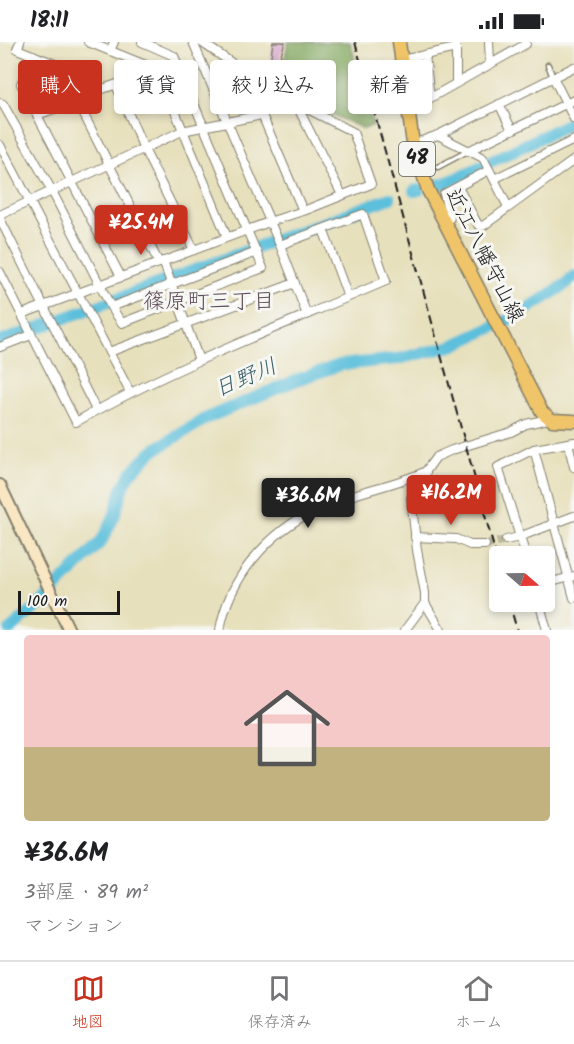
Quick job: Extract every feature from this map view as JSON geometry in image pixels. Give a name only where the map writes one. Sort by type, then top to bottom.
[{"type":"main road","name":"近江八幡守山線","points":[[399,42],[402,60]]},
{"type":"main road","name":"近江八幡守山線","points":[[409,114],[413,144],[428,190],[545,415]]},
{"type":"main road","points":[[545,415],[574,422]]},
{"type":"street","points":[[20,42],[17,49],[46,60]]},
{"type":"street","points":[[88,42],[133,60]]},
{"type":"street","points":[[110,51],[114,42]]},
{"type":"street","points":[[0,103],[3,104],[52,191],[122,323],[263,268],[174,56],[142,42]]},
{"type":"street","points":[[193,42],[308,315]]},
{"type":"street","points":[[201,42],[227,60]]},
{"type":"street","points":[[489,42],[490,64]]},
{"type":"street","points":[[432,97],[526,42]]},
{"type":"street","points":[[402,60],[456,45],[456,83]]},
{"type":"street","points":[[33,55],[21,84],[120,277]]},
{"type":"street","points":[[425,55],[426,60]]},
{"type":"street","points":[[413,144],[438,135],[574,67]]},
{"type":"street","points":[[554,77],[570,102],[573,117]]},
{"type":"street","points":[[468,151],[570,102]]},
{"type":"street","points":[[499,104],[512,130]]},
{"type":"street","points":[[83,114],[170,280],[199,360]]},
{"type":"street","points":[[129,114],[194,250]]},
{"type":"street","points":[[176,114],[227,237]]},
{"type":"street","points":[[301,114],[342,195]]},
{"type":"street","points":[[22,314],[227,237],[303,212],[370,184],[353,132],[316,114]]},
{"type":"street","points":[[96,410],[0,217],[183,131],[262,115],[303,212]]},
{"type":"street","points":[[438,135],[468,151],[487,166],[508,207]]},
{"type":"street","points":[[494,179],[574,140]]},
{"type":"street","points":[[0,146],[130,392]]},
{"type":"street","points":[[458,187],[478,225],[483,226],[574,160]]},
{"type":"street","points":[[445,222],[450,218],[444,194],[487,166]]},
{"type":"street","points":[[0,272],[76,422],[130,392],[199,360],[386,281],[363,214],[323,229],[278,241]]},
{"type":"street","points":[[323,229],[348,297]]},
{"type":"street","points":[[110,303],[255,249]]},
{"type":"street","points":[[109,352],[295,284]]},
{"type":"street","points":[[0,347],[29,332]]},
{"type":"street","points":[[220,630],[223,609],[237,581],[270,541],[288,526],[318,508],[409,479],[426,471],[436,458],[444,454],[511,432],[545,415]]},
{"type":"street","points":[[522,546],[498,467],[534,449],[571,442],[574,467]]},
{"type":"street","points":[[534,449],[571,577],[574,598]]},
{"type":"street","points":[[426,471],[425,485],[411,498],[425,603],[441,630]]},
{"type":"street","points":[[0,485],[69,630]]},
{"type":"street","points":[[506,540],[574,516]]},
{"type":"street","points":[[415,537],[456,539],[470,545],[485,545]]},
{"type":"street","points":[[555,581],[571,577]]},
{"type":"street","points":[[405,630],[425,603]]},
{"type":"street","points":[[542,612],[547,630]]},
{"type":"lane","points":[[548,65],[554,77]]},
{"type":"lane","points":[[438,166],[468,151]]},
{"type":"green space","points":[[288,42],[350,42],[355,60],[348,60],[348,114],[370,114],[373,125],[364,129],[331,114],[336,114],[336,60],[280,60],[285,59]]},
{"type":"building","points":[[273,42],[285,42],[279,60],[270,60]]},
{"type":"waterway","points":[[432,187],[453,180],[574,121]]},
{"type":"waterway","points":[[414,191],[419,190]]},
{"type":"waterway","points":[[0,342],[390,198]]},
{"type":"waterway","name":"日野川","points":[[10,630],[39,605],[101,542],[114,517],[122,489],[131,473],[151,452],[207,418],[299,379],[340,365],[398,359],[452,346],[515,317],[566,284],[574,276]]},
{"type":"tunnel","points":[[485,545],[506,540]]},
{"type":"railway","points":[[355,42],[493,546]]},
{"type":"railway","points":[[512,612],[517,630]]},
{"type":"district","name":"篠原町三丁目","points":[[209,302]]}]
